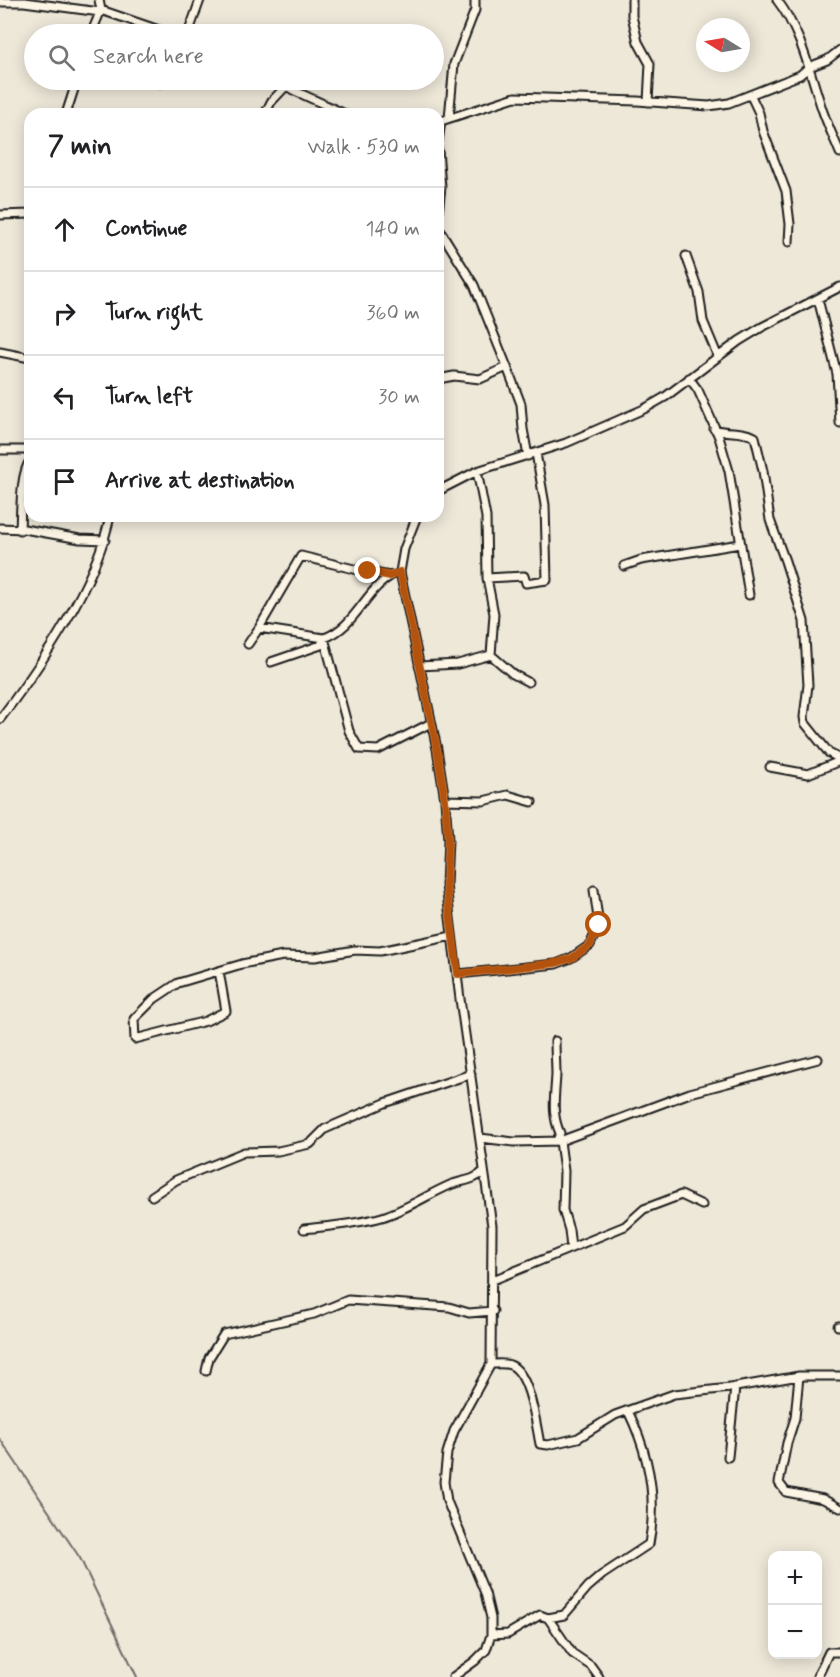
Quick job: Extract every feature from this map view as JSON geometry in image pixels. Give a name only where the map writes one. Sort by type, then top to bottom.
[{"type":"street","points":[[95,24],[101,11],[99,0]]},
{"type":"street","points":[[192,24],[200,0]]},
{"type":"street","points":[[449,118],[454,64],[475,10],[475,0]]},
{"type":"street","points":[[632,0],[632,16],[638,42],[650,64],[648,102]]},
{"type":"street","points":[[777,0],[786,11],[810,67],[822,110],[840,153]]},
{"type":"street","points":[[0,2],[24,2],[101,11],[141,24]]},
{"type":"street","points":[[444,120],[515,97],[710,106],[729,103],[800,75],[840,50]]},
{"type":"street","points":[[68,108],[74,90]]},
{"type":"street","points":[[268,108],[282,90]]},
{"type":"street","points":[[294,90],[332,108]]},
{"type":"street","points":[[751,96],[786,191],[789,242]]},
{"type":"street","points":[[0,215],[24,214]]},
{"type":"street","points":[[444,237],[474,285],[522,404],[523,429],[528,456]]},
{"type":"street","points":[[686,256],[699,292],[703,321],[718,357]]},
{"type":"street","points":[[444,488],[477,471],[566,443],[644,409],[762,327],[840,287]]},
{"type":"street","points":[[818,299],[837,374],[840,423]]},
{"type":"street","points":[[0,352],[24,357]]},
{"type":"street","points":[[444,378],[454,376],[480,379],[507,367]]},
{"type":"street","points":[[689,378],[698,390],[719,437],[729,471],[749,596]]},
{"type":"street","points":[[714,429],[721,432],[748,433],[755,437],[763,471],[770,520],[804,621],[808,685],[804,717],[825,749],[840,760]]},
{"type":"street","points":[[0,450],[24,450]]},
{"type":"street","points":[[487,578],[524,576],[526,584],[547,579],[545,506],[536,453]]},
{"type":"street","points":[[477,471],[486,517],[487,578],[494,614],[491,655]]},
{"type":"street","points":[[20,530],[24,484]]},
{"type":"street","points":[[0,720],[41,661],[77,601],[105,540],[109,522]]},
{"type":"street","points":[[415,522],[404,549],[400,572],[445,800],[448,840],[446,885],[492,1226],[491,1364],[454,1431],[447,1453],[444,1482],[447,1501],[484,1593],[491,1617],[491,1635],[486,1650],[455,1677]]},
{"type":"street","points":[[0,528],[80,539],[105,540]]},
{"type":"street","points":[[624,566],[641,560],[740,544]]},
{"type":"street","points":[[248,644],[302,556],[390,576]]},
{"type":"street","points":[[259,628],[324,638],[336,634],[363,605],[372,591],[390,576],[400,572]]},
{"type":"street","points":[[271,662],[321,645],[324,638]]},
{"type":"street","points":[[324,638],[349,731],[359,749],[378,750],[431,723]]},
{"type":"street","points":[[418,666],[458,664],[491,655]]},
{"type":"street","points":[[491,655],[513,674],[528,682]]},
{"type":"street","points":[[770,767],[808,774],[840,760]]},
{"type":"street","points":[[445,800],[483,801],[508,795],[532,801]]},
{"type":"street","points":[[458,974],[556,963],[572,958],[590,945],[599,925],[594,890]]},
{"type":"street","points":[[219,972],[226,1011],[206,1021],[135,1039],[134,1019],[154,999],[178,983],[242,964],[283,956],[315,957],[355,950],[381,951],[452,936]]},
{"type":"street","points":[[555,1041],[554,1112],[560,1133],[559,1141],[564,1171],[563,1210],[571,1248]]},
{"type":"street","points":[[480,1138],[514,1142],[559,1141],[690,1094],[818,1059]]},
{"type":"street","points":[[152,1196],[176,1180],[244,1152],[278,1151],[310,1144],[325,1129],[385,1103],[471,1074]]},
{"type":"street","points":[[304,1228],[347,1225],[383,1216],[451,1185],[472,1180],[484,1172]]},
{"type":"street","points":[[493,1280],[625,1226],[644,1209],[681,1195],[702,1205]]},
{"type":"street","points":[[206,1371],[209,1358],[224,1334],[314,1314],[348,1300],[450,1308],[469,1313],[493,1311]]},
{"type":"street","points":[[491,1364],[511,1365],[522,1374],[530,1396],[540,1444],[548,1445],[578,1438],[615,1415],[674,1394],[735,1388],[799,1376],[840,1377]]},
{"type":"street","points":[[799,1376],[795,1418],[779,1483],[786,1492],[823,1498],[840,1508]]},
{"type":"street","points":[[728,1457],[735,1388]]},
{"type":"street","points":[[491,1635],[508,1634],[540,1615],[548,1618],[564,1615],[588,1587],[602,1575],[649,1544],[654,1520],[650,1476],[639,1433],[628,1411]]},
{"type":"street","points":[[548,1618],[572,1653],[591,1666],[599,1677]]},
{"type":"street","points":[[817,1677],[829,1652],[840,1652]]},
{"type":"waterway","points":[[0,1439],[80,1558],[137,1677]]},
{"type":"route","points":[[368,571],[390,576],[400,572],[437,749],[445,800],[448,840],[446,885],[458,974],[556,963],[572,958],[590,945],[599,925]]}]
